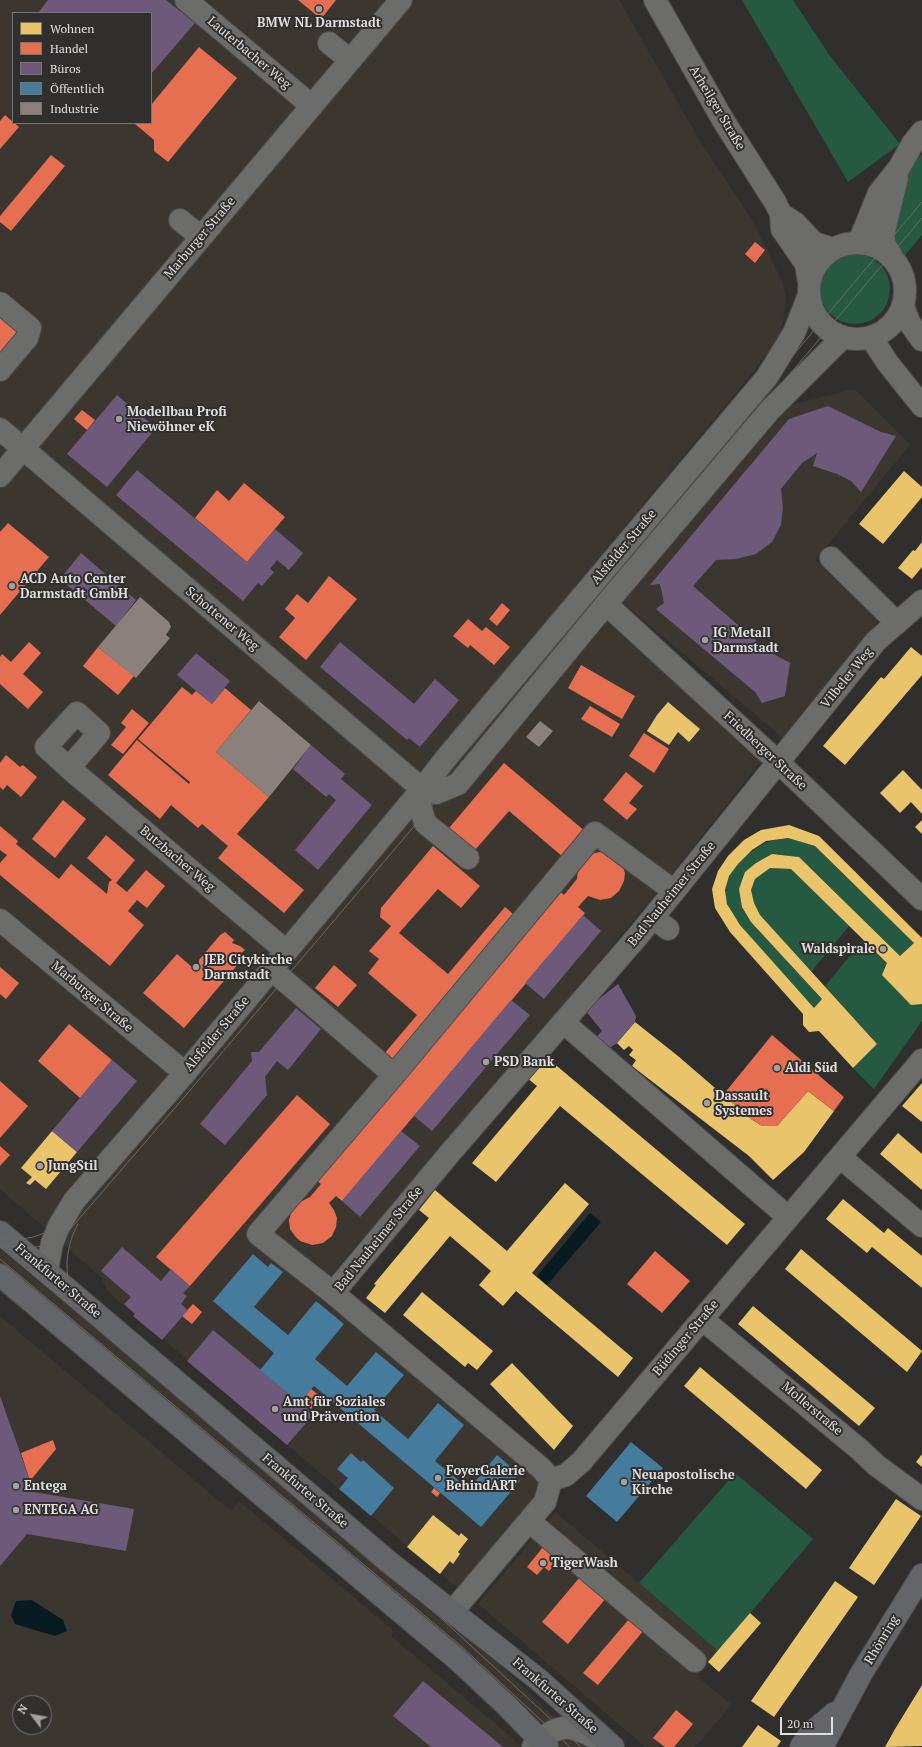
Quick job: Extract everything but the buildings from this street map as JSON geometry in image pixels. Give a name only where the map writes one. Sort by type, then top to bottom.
[{"type":"main road","name":"Frankfurter Straße","points":[[0,1232],[47,1270],[390,1563],[539,1680],[612,1747]]},
{"type":"main road","points":[[0,1275],[458,1660],[540,1745]]},
{"type":"main road","name":"Rhönring","points":[[822,1747],[843,1706],[922,1575]]},
{"type":"main road","name":"Rhönring","points":[[802,1747],[810,1734],[843,1706]]},
{"type":"street","name":"Lauterbacher Weg","points":[[186,0],[312,106]]},
{"type":"street","name":"Marburger Straße","points":[[0,476],[401,0]]},
{"type":"street","name":"Arheilger Straße","points":[[655,0],[719,114],[775,202],[781,214],[782,229],[806,264],[809,288],[814,313],[820,322],[827,329],[843,337],[857,339],[872,337],[885,330],[896,319],[903,306],[905,284],[903,273],[891,255],[871,244],[859,242],[845,244],[832,249],[822,257],[814,268],[809,288]]},
{"type":"street","points":[[329,43],[350,60]]},
{"type":"street","points":[[859,242],[879,193],[899,168],[913,143],[922,132]]},
{"type":"street","points":[[891,255],[885,245],[883,235],[899,168]]},
{"type":"street","name":"Arheilger Straße","points":[[781,214],[795,223],[814,243],[832,249]]},
{"type":"street","points":[[180,220],[201,237]]},
{"type":"street","name":"Alsfelder Straße","points":[[47,1270],[52,1242],[59,1226],[74,1201],[185,1073],[447,757],[767,377],[794,333],[809,288]]},
{"type":"street","points":[[0,303],[30,328],[27,338],[0,370]]},
{"type":"street","name":"Arheilger Straße","points":[[903,306],[909,322],[922,340]]},
{"type":"street","name":"Alsfelder Straße","points":[[422,789],[436,793],[458,784],[606,604],[770,410],[843,337]]},
{"type":"street","points":[[872,337],[887,362],[922,406]]},
{"type":"street","name":"Schottener Weg","points":[[0,429],[422,789]]},
{"type":"street","points":[[831,558],[897,623]]},
{"type":"street","name":"Vilbeler Weg","points":[[778,762],[876,641],[922,601]]},
{"type":"street","name":"Friedberger Straße","points":[[606,604],[778,762],[922,899]]},
{"type":"street","name":"Bad Nauheimer Straße","points":[[551,1480],[542,1468],[462,1395],[333,1293],[450,1153],[563,1022],[661,923],[674,891],[778,762]]},
{"type":"street","name":"Butzbacher Weg","points":[[69,768],[286,951]]},
{"type":"street","points":[[422,789],[420,805],[425,823],[468,858]]},
{"type":"street","points":[[333,1293],[258,1234],[394,1075],[595,833],[674,891]]},
{"type":"street","name":"Marburger Straße","points":[[0,920],[185,1073]]},
{"type":"street","points":[[271,969],[348,1043],[394,1075]]},
{"type":"street","points":[[563,1022],[580,1045],[788,1217]]},
{"type":"street","name":"Büdinger Straße","points":[[551,1480],[566,1475],[581,1462],[922,1060]]},
{"type":"street","points":[[840,1157],[922,1226]]},
{"type":"street","name":"Mollerstraße","points":[[702,1319],[859,1449],[876,1465],[922,1499]]},
{"type":"street","points":[[452,1612],[545,1502],[551,1480]]},
{"type":"street","points":[[529,1521],[695,1661]]},
{"type":"street","points":[[540,1745],[552,1730],[560,1727],[587,1733],[612,1747]]},
{"type":"shaded area","points":[[0,0],[619,0],[697,136],[752,220],[782,281],[786,297],[783,324],[778,340],[572,590],[761,761],[667,880],[554,1016],[318,1290],[545,1485],[460,1590],[107,1291],[101,1277],[0,1189]]},
{"type":"shaded area","points":[[854,389],[910,445],[815,560],[878,622],[784,739],[622,602],[791,405]]},
{"type":"shaded area","points":[[0,1242],[496,1657],[495,1660],[585,1747],[559,1747],[543,1729],[455,1647],[0,1263]]},
{"type":"shaded area","points":[[0,1316],[231,1511],[239,1501],[394,1631],[391,1636],[510,1736],[521,1747],[0,1747]]},
{"type":"shaded area","points":[[556,1512],[718,1651],[697,1676],[732,1705],[695,1747],[645,1747],[478,1604]]},
{"type":"green space","points":[[742,0],[793,0],[830,56],[900,144],[848,182]]},
{"type":"green space","points":[[922,154],[922,235],[901,260],[891,244],[893,219],[911,167]]},
{"type":"green space","points":[[848,254],[862,254],[875,260],[884,269],[888,275],[890,289],[888,303],[880,314],[869,322],[862,324],[848,324],[841,322],[830,314],[822,303],[820,296],[820,282],[822,275],[830,264],[841,256]]},
{"type":"green space","points":[[788,838],[815,846],[914,943],[900,956],[799,857],[772,854],[756,863],[745,872],[742,907],[751,922],[822,999],[814,1008],[775,966],[734,917],[727,902],[726,896],[730,875],[741,861],[752,851],[768,842]]},
{"type":"green space","points":[[770,868],[791,869],[849,926],[811,972],[760,915],[754,903],[751,890],[755,879]]},
{"type":"green space","points":[[863,940],[887,963],[922,1004],[922,1021],[874,1089],[853,1068],[877,1044],[825,986]]},
{"type":"green space","points":[[735,1473],[813,1539],[718,1651],[639,1583]]},
{"type":"water","points":[[590,1213],[601,1222],[547,1285],[537,1276]]},
{"type":"water","points":[[32,1600],[63,1620],[67,1631],[55,1636],[15,1624],[11,1615],[16,1601]]},
{"type":"tram line","points":[[0,1238],[23,1239],[42,1234],[59,1224],[76,1209],[420,805],[521,679],[922,202]]},
{"type":"tram line","points":[[0,1246],[22,1248],[39,1247],[55,1241],[72,1227],[444,791],[492,729],[569,635],[922,218]]},
{"type":"tram line","points":[[78,1224],[71,1241],[67,1259],[67,1268],[73,1295],[84,1314]]},
{"type":"tram line","points":[[61,1298],[57,1274],[60,1248],[65,1232]]},
{"type":"tram line","points":[[0,1247],[347,1537],[443,1620],[581,1747]]},
{"type":"tram line","points":[[0,1259],[462,1647],[570,1747]]},
{"type":"place","name":"BMW NL Darmstadt","points":[[319,9]]},
{"type":"place","name":"Modellbau Profi Niewöhner eK","points":[[119,419]]},
{"type":"place","name":"ACD Auto Center Darmstadt GmbH","points":[[12,586]]},
{"type":"place","name":"IG Metall Darmstadt","points":[[705,640]]},
{"type":"place","name":"Waldspirale","points":[[883,949]]},
{"type":"place","name":"JEB Citykirche Darmstadt","points":[[196,967]]},
{"type":"place","name":"PSD Bank","points":[[486,1062]]},
{"type":"place","name":"Aldi Süd","points":[[777,1068]]},
{"type":"place","name":"Dassault Systemes","points":[[707,1103]]},
{"type":"place","name":"JungStil","points":[[40,1166]]},
{"type":"place","name":"Amt für Soziales und Prävention","points":[[275,1409]]},
{"type":"place","name":"FoyerGalerie BehindART","points":[[438,1478]]},
{"type":"place","name":"Neuapostolische Kirche","points":[[624,1482]]},
{"type":"place","name":"Entega","points":[[16,1486]]},
{"type":"place","name":"ENTEGA AG","points":[[16,1510]]},
{"type":"place","name":"TigerWash","points":[[543,1563]]}]
